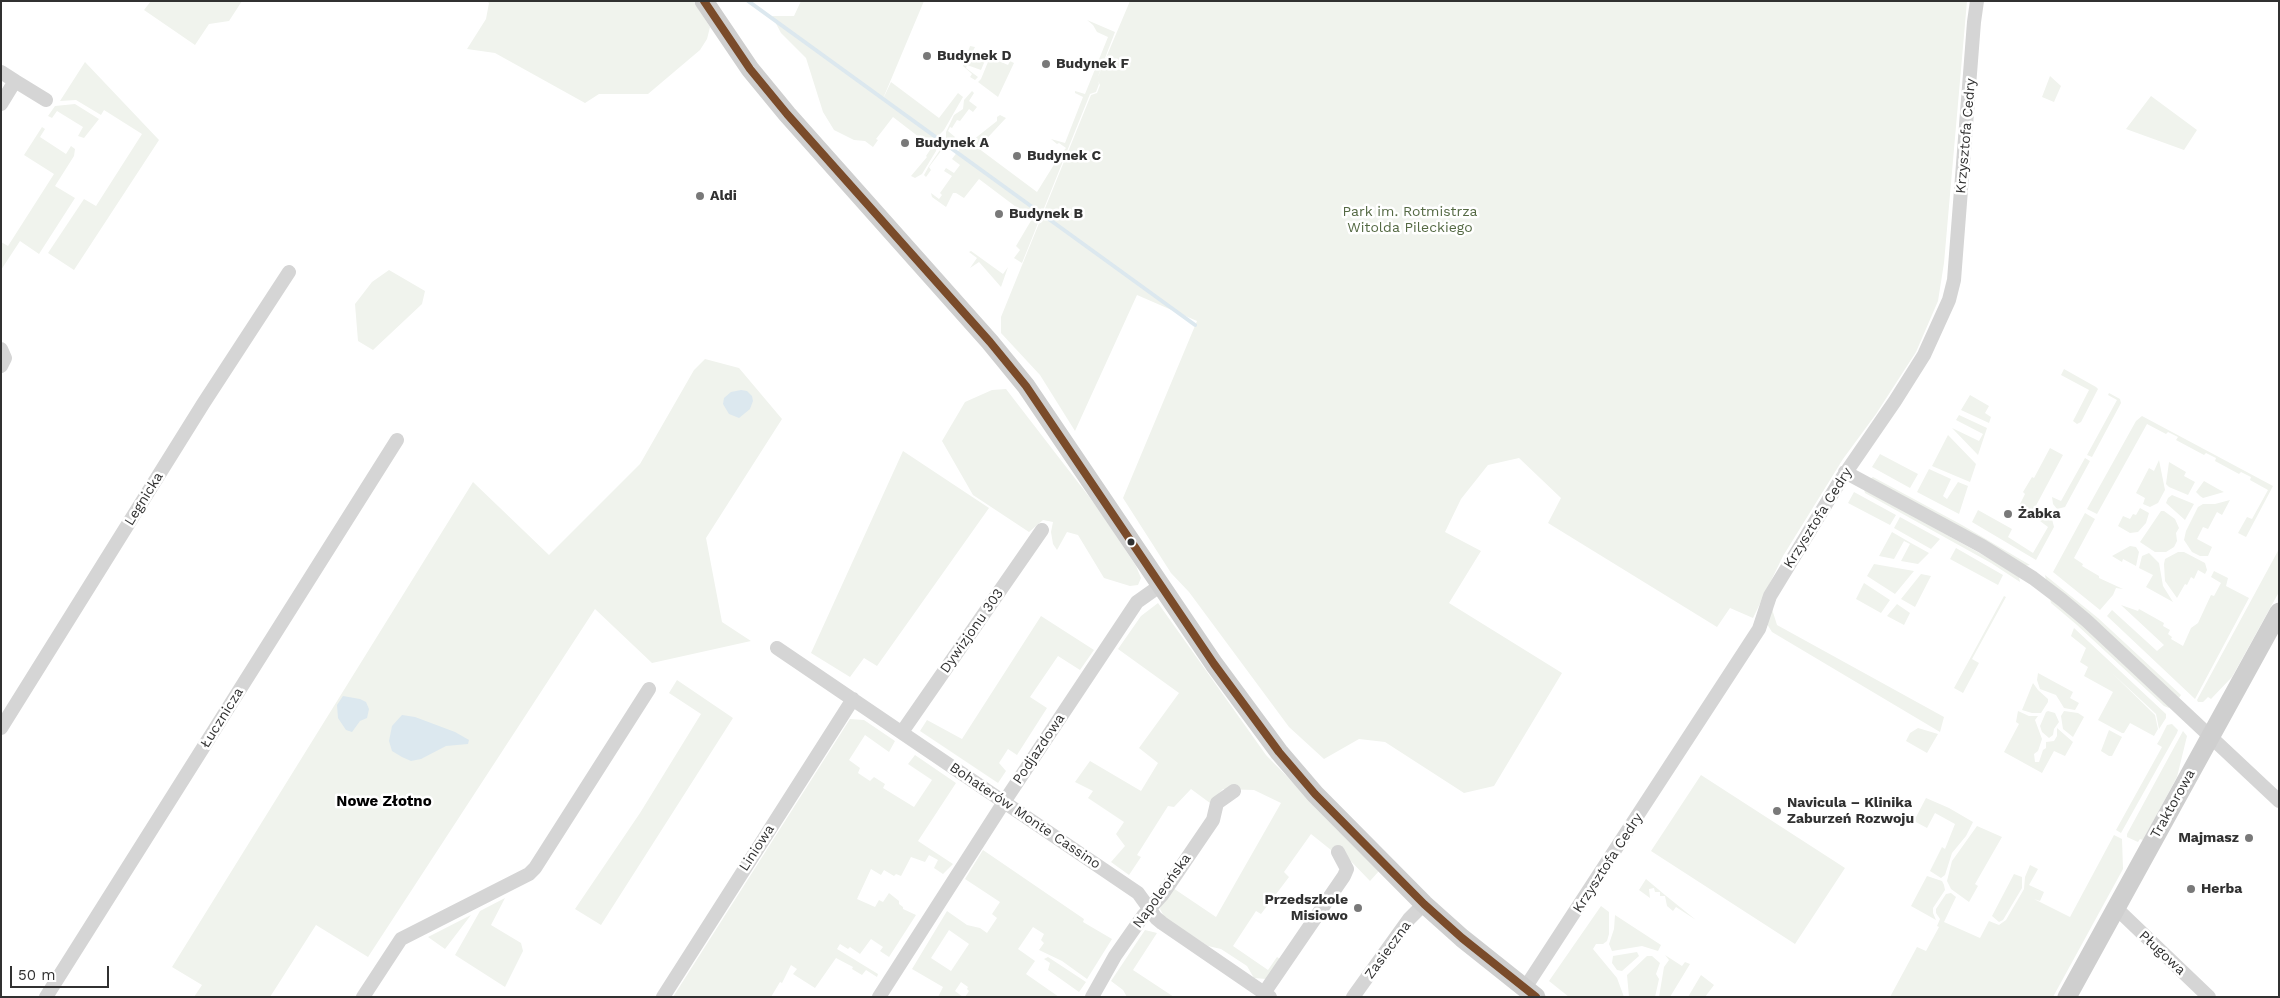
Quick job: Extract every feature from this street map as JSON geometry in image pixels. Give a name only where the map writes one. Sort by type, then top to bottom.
[{"type":"street","points":[[704,1],[750,69],[786,114],[990,342],[1026,386],[1214,664],[1279,752],[1315,794],[1424,904],[1474,948],[1531,993]]},
{"type":"street","name":"Krzysztofa Cedry","points":[[1531,993],[1759,629],[1770,596],[1846,472],[1924,355],[1949,300],[1954,280],[1977,1]]},
{"type":"street","points":[[1,72],[46,100]]},
{"type":"street","points":[[1,104],[15,81]]},
{"type":"street","name":"Legnicka","points":[[1,728],[203,404],[289,272]]},
{"type":"street","points":[[1,349],[5,358],[1,366]]},
{"type":"street","name":"Łucznicza","points":[[46,997],[397,440]]},
{"type":"street","points":[[1846,472],[1982,546],[2033,578],[2087,621],[2279,801]]},
{"type":"street","name":"Dywizjonu 303","points":[[902,732],[1042,530]]},
{"type":"street","name":"Podjazdowa","points":[[879,997],[1004,802],[1137,602],[1160,585]]},
{"type":"street","name":"Traktorowa","points":[[2067,997],[2279,612]]},
{"type":"street","name":"Bohaterów Monte Cassino","points":[[777,648],[1138,893],[1156,918],[1162,923],[1267,995],[1344,876],[1346,869],[1338,852]]},
{"type":"street","points":[[363,997],[401,939],[529,874],[535,868],[649,689]]},
{"type":"street","name":"Liniowa","points":[[663,997],[853,699]]},
{"type":"street","name":"Napoleońska","points":[[1092,997],[1115,956],[1213,820],[1217,802],[1234,791]]},
{"type":"street","name":"Zasieczna","points":[[1354,997],[1409,919],[1424,904]]},
{"type":"street","name":"Pługowa","points":[[2116,908],[2209,997]]},
{"type":"green space","points":[[151,1],[242,1],[229,21],[209,24],[195,45],[144,10]]},
{"type":"green space","points":[[487,1],[693,1],[710,27],[707,39],[700,50],[648,94],[599,94],[585,103],[495,53],[467,49],[486,19],[489,3]]},
{"type":"green space","points":[[801,1],[924,1],[882,101],[891,82],[939,118],[958,93],[963,97],[944,130],[937,137],[936,151],[922,174],[915,178],[911,176],[927,157],[932,147],[893,117],[876,139],[878,140],[873,147],[865,141],[854,140],[834,130],[823,112],[806,58],[781,33],[772,16],[794,16]]},
{"type":"green space","name":"Park im. Rotmistrza Witolda Pileckiego","points":[[1130,1],[1967,1],[1944,263],[1938,301],[1916,352],[1876,414],[1843,459],[1783,556],[1753,618],[1730,608],[1717,627],[1548,523],[1561,498],[1519,458],[1488,465],[1461,499],[1445,532],[1481,551],[1449,603],[1562,673],[1494,786],[1464,793],[1385,742],[1359,739],[1324,759],[1289,727],[1189,592],[1171,573],[1123,498],[1197,321],[1137,295],[1075,431],[1040,375],[1001,333],[1001,317],[1091,95],[1097,93],[1100,85],[1098,81],[1099,84],[1096,92],[1090,94],[1022,263],[1014,258],[1020,250],[1016,246],[1032,219],[979,179],[964,198],[953,193],[946,207],[932,197],[931,193],[939,199],[942,195],[940,193],[952,176],[944,171],[946,168],[954,173],[960,165],[952,159],[967,139],[973,140],[997,121],[997,117],[1000,115],[1006,118],[978,148],[1037,192],[1054,162],[1066,148],[1051,139],[1065,143],[1083,97],[1075,93],[1075,91],[1085,94],[1108,37],[1097,32],[1087,20],[1115,32],[1097,79]]},
{"type":"green space","points":[[970,46],[975,47],[973,51],[987,56],[981,70],[967,65],[966,68],[978,77],[975,80],[970,77],[972,74],[963,66]]},
{"type":"green space","points":[[990,57],[1008,65],[1010,61],[1014,63],[998,97],[978,82]]},
{"type":"green space","points":[[85,62],[159,140],[74,270],[48,253],[84,199],[96,206],[142,134],[104,110],[101,115],[76,100],[60,101]]},
{"type":"green space","points":[[2050,76],[2061,86],[2054,102],[2042,97]]},
{"type":"green space","points":[[972,91],[974,93],[969,101],[977,107],[973,112],[969,109],[960,121],[957,120],[952,128],[950,127],[948,131],[955,137],[944,152],[941,151],[929,167],[931,170],[926,177],[924,175],[929,166],[946,141],[946,132],[954,115],[963,109],[964,100]]},
{"type":"green space","points":[[2151,96],[2197,130],[2184,150],[2126,129]]},
{"type":"green space","points":[[75,104],[99,119],[84,138],[78,136],[83,127],[57,111],[52,118],[48,116],[55,106]]},
{"type":"green space","points":[[42,127],[45,129],[40,137],[66,154],[71,146],[75,149],[74,156],[55,186],[75,198],[39,254],[20,241],[1,270],[1,242],[8,246],[54,174],[24,155]]},
{"type":"green space","points":[[971,251],[1003,274],[1008,267],[1001,287],[979,262],[970,268],[977,258],[969,252]]},
{"type":"green space","points":[[389,270],[425,291],[422,304],[373,350],[358,341],[355,304],[372,282]]},
{"type":"green space","points":[[705,359],[739,368],[782,419],[706,538],[722,622],[751,641],[652,663],[595,609],[368,957],[316,925],[270,997],[194,997],[202,985],[172,967],[473,482],[549,555],[640,464],[694,370]]},
{"type":"green space","points":[[2064,369],[2098,389],[2081,422],[2077,424],[2073,421],[2089,390],[2061,375]]},
{"type":"green space","points":[[1006,389],[1097,507],[1136,566],[1141,578],[1138,585],[1130,586],[1104,578],[1078,535],[1067,532],[1057,550],[1053,544],[1051,532],[1053,522],[1043,520],[1029,532],[973,495],[942,441],[965,402],[992,390]]},
{"type":"green space","points":[[2109,393],[2120,399],[2121,403],[2092,457],[2087,455],[2117,400],[2108,395]]},
{"type":"green space","points":[[1970,395],[1989,406],[1985,413],[1991,417],[1989,423],[1961,410]]},
{"type":"green space","points":[[1959,415],[1987,428],[1978,455],[1952,428],[1979,441],[1983,434],[1956,420]]},
{"type":"green space","points":[[2142,416],[2273,486],[2246,537],[2238,533],[2247,517],[2252,519],[2268,490],[2250,480],[2251,477],[2241,472],[2239,474],[2215,461],[2216,458],[2206,453],[2204,455],[2176,440],[2178,437],[2168,432],[2166,434],[2147,424],[2097,514],[2087,509],[2136,421]]},
{"type":"green space","points":[[1948,435],[1976,464],[1970,482],[1932,466]]},
{"type":"green space","points":[[2050,448],[2063,455],[2031,515],[2018,508],[2025,494],[2023,492],[2032,477],[2034,478]]},
{"type":"green space","points":[[903,451],[989,508],[877,666],[864,658],[850,677],[811,653]]},
{"type":"green space","points":[[1880,454],[1918,474],[1910,488],[1872,467]]},
{"type":"green space","points":[[2085,458],[2090,461],[2065,507],[2057,509],[2053,504],[2052,497],[2061,501]]},
{"type":"green space","points":[[2159,460],[2165,490],[2158,503],[2150,507],[2143,504],[2145,498],[2136,493],[2149,468],[2154,471]]},
{"type":"green space","points":[[2169,462],[2186,472],[2184,476],[2195,482],[2188,495],[2166,484]]},
{"type":"green space","points":[[1929,469],[1951,479],[1943,496],[1947,499],[1958,482],[1968,486],[1959,514],[1917,492]]},
{"type":"green space","points":[[1873,477],[1962,525],[2030,565],[2025,566],[1870,479]]},
{"type":"green space","points":[[2204,481],[2224,492],[2203,498],[2196,492]]},
{"type":"green space","points":[[1864,489],[1992,560],[2019,577],[2020,582],[1991,563],[1865,493]]},
{"type":"green space","points":[[1854,492],[1896,515],[1890,525],[1848,503]]},
{"type":"green space","points":[[2172,495],[2194,504],[2185,520],[2166,503]]},
{"type":"green space","points":[[2230,500],[2222,515],[2217,512],[2208,529],[2203,527],[2197,539],[2212,547],[2208,556],[2200,556],[2192,552],[2184,540],[2186,531],[2198,507],[2203,504],[2215,504]]},
{"type":"green space","points":[[2140,508],[2149,513],[2146,523],[2138,532],[2130,533],[2118,526],[2123,516],[2130,519],[2133,514],[2136,515]]},
{"type":"green space","points":[[1978,510],[2012,529],[2008,537],[2033,553],[2048,527],[2040,521],[2044,518],[2052,519],[2054,527],[2036,560],[1972,522]]},
{"type":"green space","points":[[2161,511],[2175,519],[2179,528],[2176,533],[2177,541],[2174,547],[2166,552],[2155,552],[2140,542]]},
{"type":"green space","points":[[2085,513],[2095,519],[2074,558],[2083,564],[2082,566],[2099,576],[2099,578],[2123,589],[2116,588],[2113,595],[2100,610],[2053,572]]},
{"type":"green space","points":[[1900,517],[1940,539],[1931,549],[1894,528]]},
{"type":"green space","points":[[1892,532],[1929,553],[1918,564],[1901,561],[1910,544],[1904,541],[1894,559],[1879,556]]},
{"type":"green space","points":[[2130,546],[2136,547],[2139,552],[2136,566],[2123,559],[2122,562],[2112,556]]},
{"type":"green space","points":[[1956,548],[2003,575],[1998,585],[1950,559]]},
{"type":"green space","points":[[2279,549],[2279,592],[2232,677],[2211,699],[2208,697],[2203,702],[2198,702],[2197,700]]},
{"type":"green space","points":[[2178,552],[2184,552],[2205,563],[2207,570],[2205,574],[2198,570],[2194,579],[2191,577],[2177,598],[2165,581],[2164,564],[2165,559]]},
{"type":"green space","points":[[2149,553],[2159,563],[2163,586],[2173,602],[2146,587],[2153,575],[2139,568],[2142,556]]},
{"type":"green space","points":[[1874,564],[1914,571],[1895,594],[1867,576]]},
{"type":"green space","points":[[2214,571],[2228,578],[2226,586],[2249,598],[2195,699],[2107,616],[2112,610],[2157,651],[2164,645],[2121,605],[2138,611],[2139,609],[2164,623],[2163,626],[2170,630],[2168,634],[2172,637],[2171,639],[2183,646],[2191,628],[2198,623],[2211,595],[2214,596],[2221,583],[2211,577]]},
{"type":"green space","points":[[1921,574],[1931,576],[1915,607],[1901,599]]},
{"type":"green space","points":[[2045,575],[2098,618],[2181,695],[2179,698],[2046,580]]},
{"type":"green space","points":[[1864,583],[1890,600],[1881,613],[1856,599]]},
{"type":"green space","points":[[2004,596],[2006,597],[1972,659],[1979,663],[1963,693],[1954,688]]},
{"type":"green space","points":[[2050,599],[2077,620],[2169,708],[2164,706],[2051,603]]},
{"type":"green space","points":[[1158,603],[1266,755],[1379,871],[1370,881],[1343,853],[1336,854],[1311,834],[1284,872],[1289,877],[1261,914],[1256,911],[1233,946],[1268,970],[1277,957],[1280,959],[1266,979],[1254,978],[1247,966],[1221,949],[1208,946],[1165,918],[1160,909],[1161,903],[1173,888],[1216,917],[1281,803],[1254,790],[1223,789],[1210,803],[1191,789],[1174,807],[1168,806],[1137,855],[1141,857],[1129,875],[1111,862],[1125,846],[1116,834],[1124,822],[1088,798],[1093,791],[1075,782],[1090,761],[1141,791],[1158,763],[1139,748],[1179,693],[1118,649],[1141,616]]},
{"type":"green space","points":[[1897,604],[1910,613],[1904,625],[1887,616]]},
{"type":"green space","points":[[1772,609],[1777,625],[1944,717],[1940,732],[1772,632],[1767,624]]},
{"type":"green space","points":[[1041,616],[1094,650],[1080,670],[1058,656],[1030,697],[1047,708],[1017,755],[1008,749],[999,763],[1006,771],[998,783],[920,731],[927,720],[962,739]]},
{"type":"green space","points":[[2074,628],[2166,714],[2166,718],[2159,729],[2156,714],[2112,673],[2155,715],[2158,729],[2154,736],[2130,723],[2124,733],[2122,733],[2098,720],[2113,692],[2084,676],[2088,667],[2080,662],[2086,648],[2071,636]]},
{"type":"green space","points":[[2038,673],[2073,692],[2070,698],[2079,703],[2075,710],[2064,708],[2056,695],[2040,689],[2037,680]]},
{"type":"green space","points":[[677,680],[733,718],[601,925],[575,909],[640,813],[701,714],[669,693]]},
{"type":"green space","points":[[2033,683],[2048,699],[2041,713],[2022,710]]},
{"type":"green space","points":[[2018,711],[2029,716],[2038,716],[2035,720],[2042,739],[2038,751],[2034,754],[2035,762],[2039,762],[2043,750],[2046,748],[2046,742],[2054,741],[2057,736],[2057,728],[2073,742],[2065,756],[2054,751],[2042,773],[2004,752],[2019,724],[2016,722]]},
{"type":"green space","points":[[2048,711],[2055,713],[2059,722],[2054,729],[2053,735],[2049,738],[2042,732],[2040,726]]},
{"type":"green space","points":[[2064,711],[2078,713],[2084,717],[2073,737],[2063,729],[2061,716]]},
{"type":"green space","points":[[850,719],[864,720],[895,741],[889,752],[865,735],[849,760],[860,768],[858,773],[870,781],[874,777],[885,784],[883,788],[914,807],[932,780],[908,764],[915,755],[956,783],[918,841],[953,864],[943,874],[934,868],[938,860],[929,855],[925,862],[911,857],[901,876],[896,874],[894,876],[884,870],[881,875],[871,869],[857,899],[875,907],[879,900],[883,902],[889,893],[899,901],[903,909],[916,915],[889,957],[880,951],[883,947],[871,939],[860,954],[850,947],[848,949],[840,944],[837,949],[878,974],[877,977],[866,970],[862,975],[852,969],[853,967],[836,958],[815,988],[793,974],[797,969],[791,965],[782,983],[780,982],[771,997],[673,997]]},
{"type":"green space","points":[[2172,724],[2178,730],[2177,733],[2121,833],[2116,830],[2162,747],[2157,744],[2167,725]]},
{"type":"green space","points":[[1918,728],[1938,734],[1927,753],[1906,741],[1910,733]]},
{"type":"green space","points":[[2109,730],[2122,737],[2112,756],[2101,751]]},
{"type":"green space","points":[[2183,731],[2187,736],[2177,777],[2143,840],[2140,839],[2138,842],[2127,837],[2127,834]]},
{"type":"green space","points":[[1701,775],[1845,868],[1795,944],[1651,851]]},
{"type":"green space","points":[[1926,798],[1949,808],[1973,822],[1966,836],[1952,853],[1945,875],[1941,878],[1930,871],[1942,847],[1945,849],[1955,824],[1935,813],[1927,828],[1914,821]]},
{"type":"green space","points":[[1977,826],[2002,837],[1975,884],[1978,886],[1969,902],[1951,889],[1947,881],[1952,861]]},
{"type":"green space","points":[[2114,835],[2122,839],[2123,869],[2053,997],[1890,997],[1917,947],[1926,951],[1939,927],[1937,926],[1940,919],[1936,909],[1946,894],[1951,893],[1956,897],[1944,922],[1980,938],[1989,921],[1999,925],[2006,920],[2024,889],[2025,877],[2030,865],[2038,869],[2029,885],[2044,892],[2040,901],[2034,899],[2070,917]]},
{"type":"green space","points":[[983,850],[1084,919],[1083,922],[1112,939],[1087,979],[1062,961],[1039,950],[1044,943],[1041,940],[1044,934],[1033,927],[1018,949],[1035,961],[1026,974],[1059,997],[965,997],[969,991],[968,987],[961,982],[955,991],[963,997],[938,997],[943,987],[912,969],[947,911],[967,925],[980,928],[987,933],[997,918],[992,914],[1000,902],[965,879]],"holes":[[[949,930],[969,944],[951,971],[931,958]]]},
{"type":"green space","points":[[2014,874],[2022,877],[2022,888],[2003,920],[1999,922],[1992,916]]},
{"type":"green space","points":[[1927,876],[1942,881],[1944,885],[1945,890],[1933,908],[1936,920],[1911,906]]},
{"type":"green space","points":[[1646,879],[1696,920],[1676,907],[1673,911],[1667,906],[1665,896],[1660,896],[1660,892],[1655,892],[1654,888],[1649,889],[1650,898],[1639,890]]},
{"type":"green space","points":[[505,898],[491,925],[521,943],[523,951],[505,987],[455,955],[480,911]]},
{"type":"green space","points":[[1601,906],[1609,912],[1609,934],[1607,941],[1603,944],[1596,944],[1593,949],[1617,978],[1624,997],[1569,997],[1549,981]]},
{"type":"green space","points":[[471,915],[445,949],[428,937]]},
{"type":"green space","points":[[1615,915],[1661,945],[1658,951],[1642,946],[1612,951],[1609,944],[1614,929]]},
{"type":"green space","points":[[1145,930],[1157,933],[1133,970],[1174,997],[1127,997],[1123,990],[1111,981]]},
{"type":"green space","points":[[1637,952],[1639,956],[1622,971],[1617,970],[1612,963],[1613,956]]},
{"type":"green space","points":[[1665,955],[1682,966],[1685,962],[1690,964],[1670,997],[1659,997],[1664,967],[1669,960]]},
{"type":"green space","points":[[1647,956],[1652,956],[1660,963],[1656,974],[1659,979],[1655,997],[1629,997],[1627,975]]},
{"type":"green space","points":[[1048,957],[1086,982],[1079,992],[1048,970],[1050,963],[1044,959]]},
{"type":"green space","points":[[1701,975],[1714,985],[1705,997],[1688,997]]},
{"type":"shaded area","points":[[747,391],[752,396],[753,401],[750,409],[739,418],[729,414],[723,404],[724,398],[731,392]]},
{"type":"shaded area","points":[[343,696],[366,702],[369,709],[367,718],[360,721],[352,732],[346,730],[338,718],[337,705]]},
{"type":"shaded area","points":[[402,715],[415,717],[455,732],[469,740],[468,744],[446,746],[421,759],[411,761],[392,751],[389,741],[392,726]]},
{"type":"waterway","points":[[748,1],[1195,325]]},
{"type":"transit line","points":[[704,1],[750,69],[787,114],[990,342],[1026,386],[1214,664],[1279,752],[1315,794],[1424,904],[1462,938],[1536,997]]},
{"type":"place","name":"Budynek D","points":[[927,56]]},
{"type":"place","name":"Budynek F","points":[[1046,64]]},
{"type":"place","name":"Budynek A","points":[[905,143]]},
{"type":"place","name":"Budynek C","points":[[1017,156]]},
{"type":"place","name":"Aldi","points":[[700,196]]},
{"type":"place","name":"Budynek B","points":[[999,214]]},
{"type":"place","name":"Żabka","points":[[2008,514]]},
{"type":"place","name":"Navicula – Klinika Zaburzeń Rozwoju","points":[[1777,811]]},
{"type":"place","name":"Majmasz","points":[[2249,838]]},
{"type":"place","name":"Herba","points":[[2191,889]]},
{"type":"place","name":"Przedszkole Misiowo","points":[[1358,908]]},
{"type":"district","name":"Nowe Złotno","points":[[384,802]]}]
